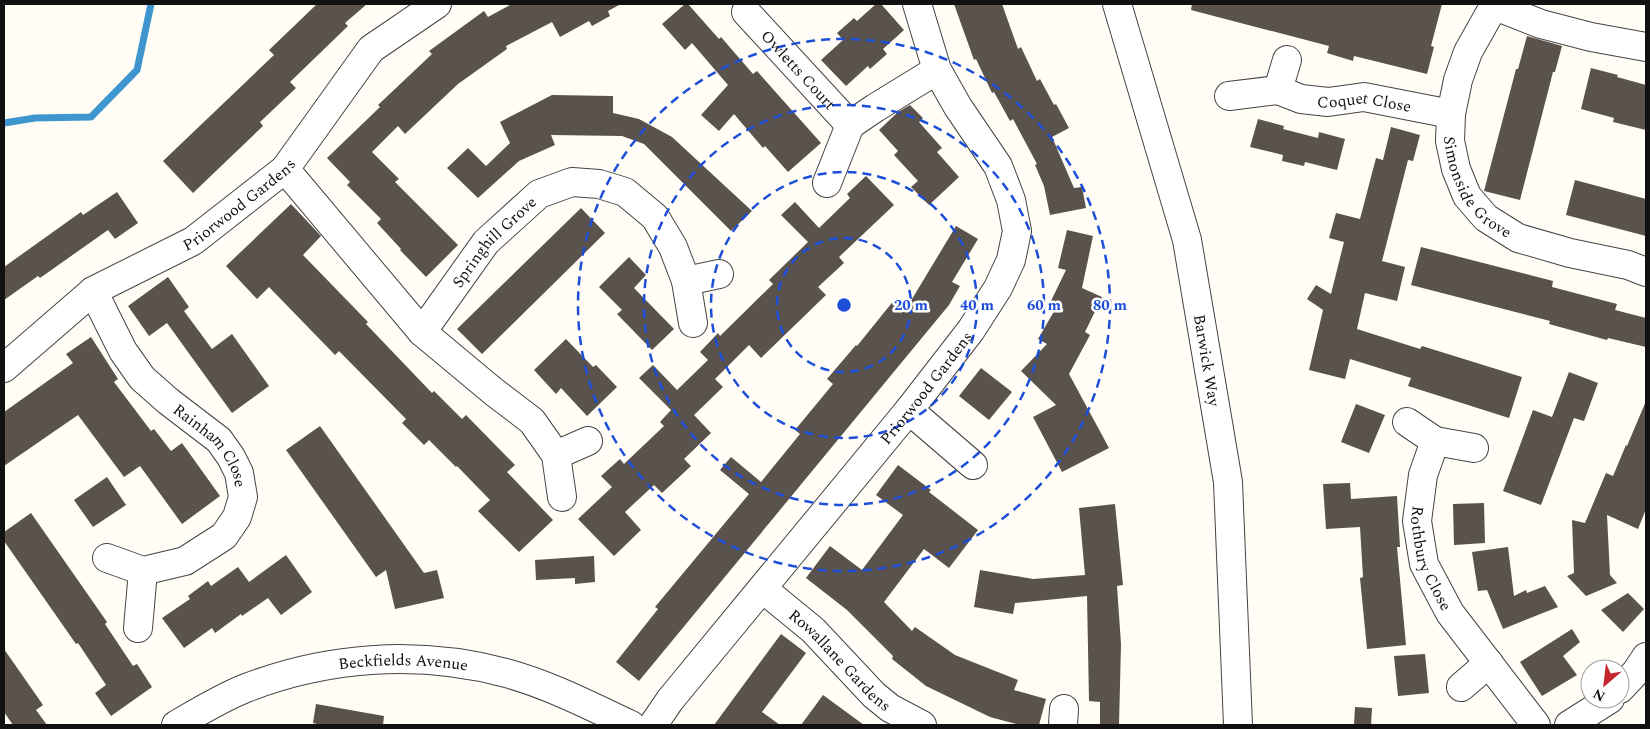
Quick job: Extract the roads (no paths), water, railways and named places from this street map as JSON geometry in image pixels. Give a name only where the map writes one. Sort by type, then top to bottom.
[{"type":"street","name":"Priorwood Gardens","points":[[4,368],[93,291],[193,241],[285,169],[371,49],[437,4]]},
{"type":"street","name":"Priorwood Gardens","points":[[653,725],[670,700],[909,410],[971,330],[998,288],[1010,260],[1017,231],[1011,200],[998,166],[958,107],[937,70],[917,4]]},
{"type":"street","name":"Barwick Way","points":[[1117,4],[1187,240],[1228,482],[1238,725]]},
{"type":"street","points":[[1495,5],[1541,24],[1646,47]]},
{"type":"street","name":"Simonside Grove","points":[[1495,5],[1468,52],[1458,80],[1451,114],[1450,141],[1456,169],[1466,196],[1486,218],[1518,238],[1570,253],[1628,265],[1646,272]]},
{"type":"street","name":"Owletts Court","points":[[746,12],[850,125]]},
{"type":"street","points":[[1278,90],[1287,60]]},
{"type":"street","points":[[827,184],[850,125],[937,70]]},
{"type":"street","name":"Coquet Close","points":[[1229,96],[1278,90],[1301,99],[1328,102],[1364,97],[1451,114]]},
{"type":"street","points":[[285,169],[422,332],[532,421],[556,455],[562,497]]},
{"type":"street","name":"Springhill Grove","points":[[422,332],[486,242],[539,194],[572,182],[599,184],[625,192],[654,217],[673,247],[686,281],[693,323]]},
{"type":"street","points":[[686,281],[720,274]]},
{"type":"street","name":"Rainham Close","points":[[93,291],[123,351],[142,378],[168,401],[219,440],[239,473],[243,497],[237,517],[224,536],[185,561],[143,571]]},
{"type":"street","points":[[909,410],[973,465]]},
{"type":"street","points":[[1408,422],[1435,441],[1474,448]]},
{"type":"street","points":[[556,455],[588,441]]},
{"type":"street","name":"Rothbury Close","points":[[1435,441],[1423,475],[1417,521],[1424,564],[1450,613],[1536,725]]},
{"type":"street","points":[[107,558],[143,571],[138,628]]},
{"type":"street","name":"Rowallane Gardens","points":[[763,589],[813,630],[874,695],[890,708],[922,725]]},
{"type":"street","points":[[1630,679],[1646,657]]},
{"type":"street","name":"Beckfields Avenue","points":[[176,725],[227,697],[280,676],[341,662],[393,658],[459,663],[506,673],[559,691],[631,725]]},
{"type":"street","points":[[1461,688],[1489,663]]},
{"type":"street","points":[[1569,725],[1594,709]]},
{"type":"waterway","points":[[4,123],[35,118],[91,117],[137,70],[151,4]]}]
